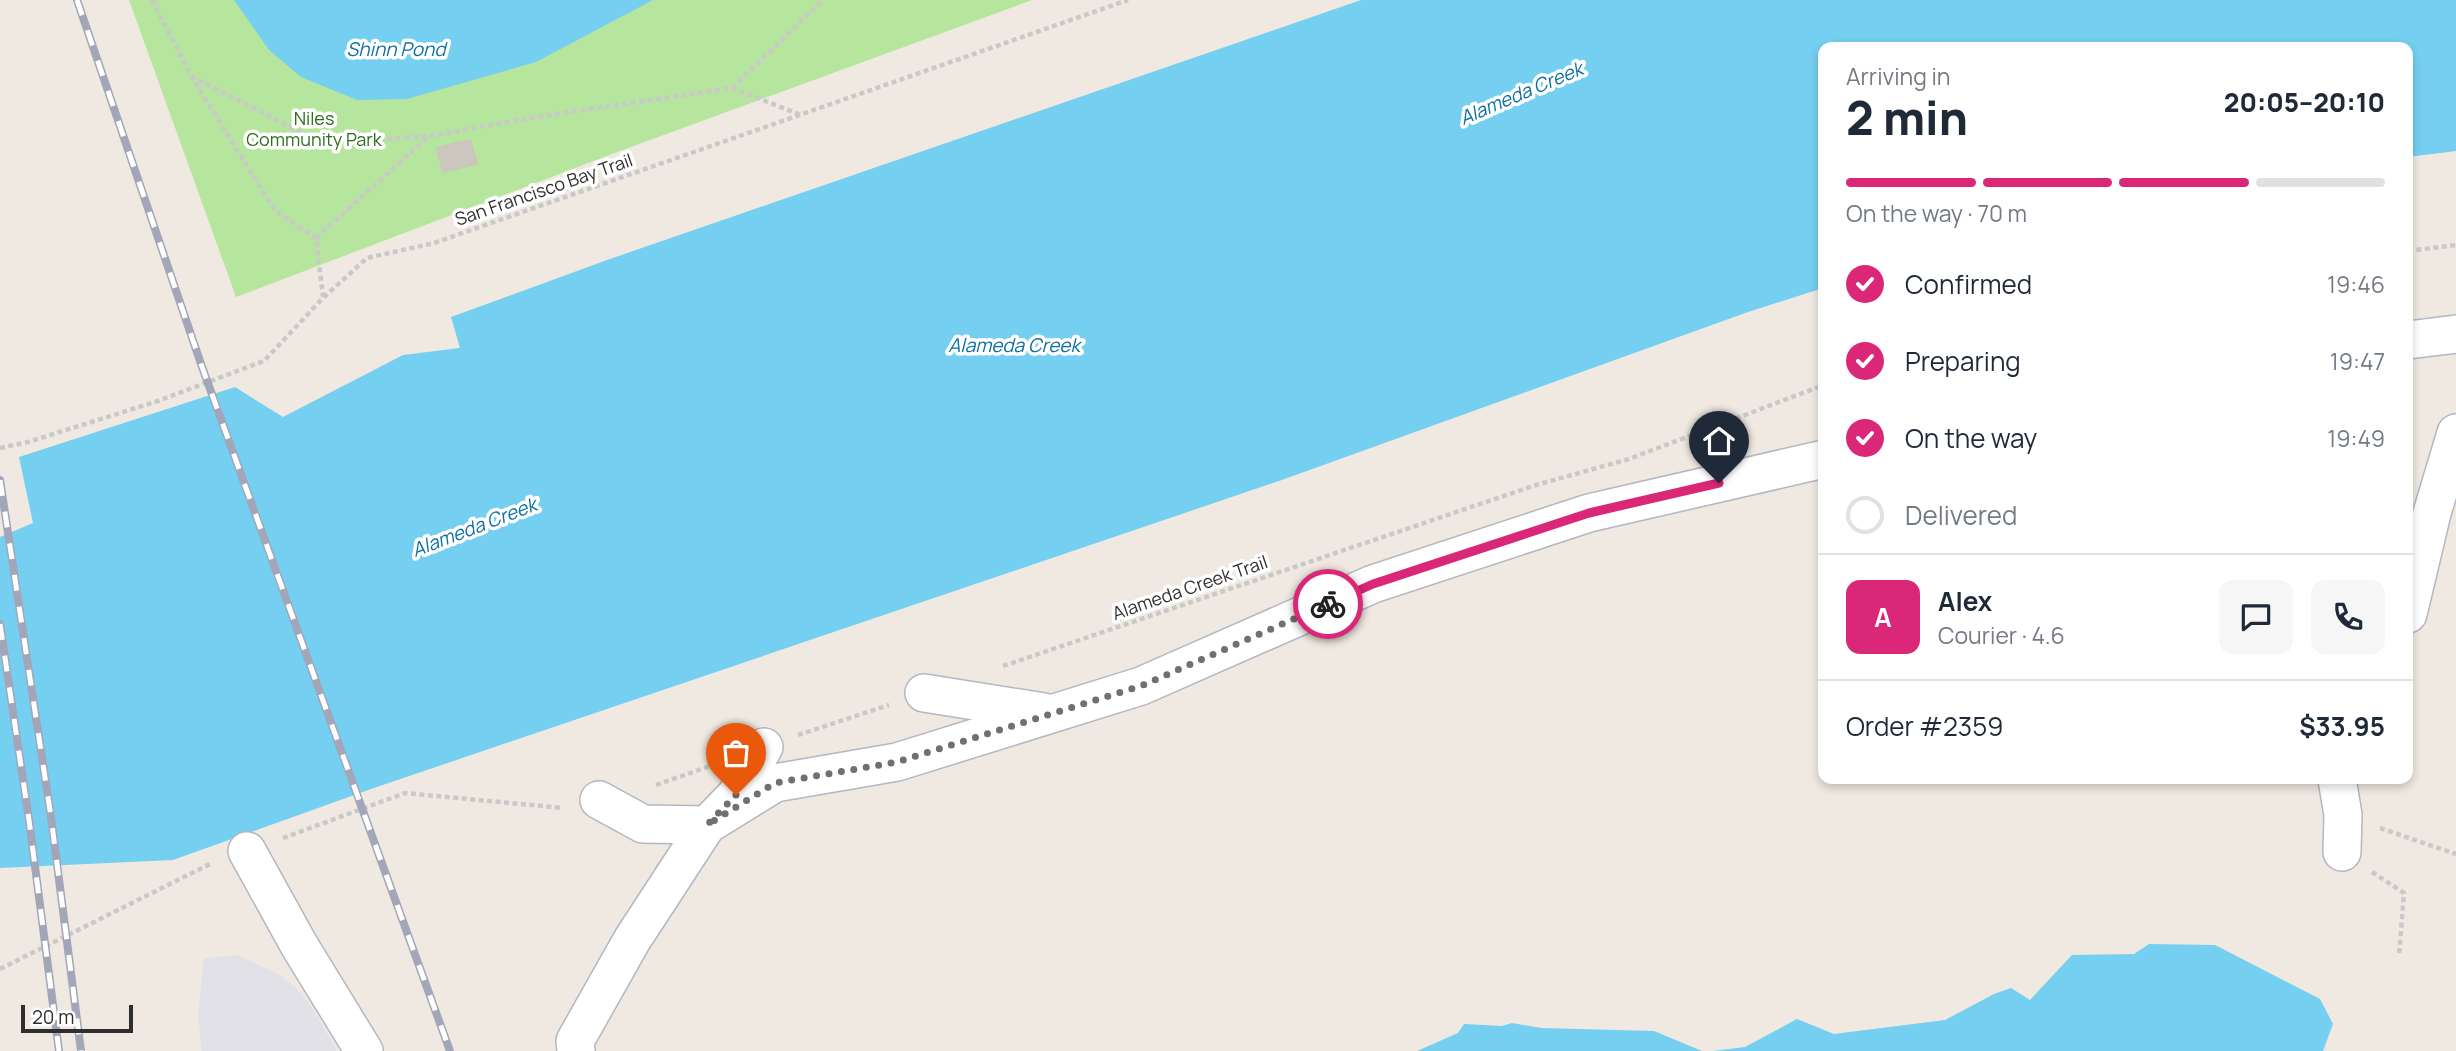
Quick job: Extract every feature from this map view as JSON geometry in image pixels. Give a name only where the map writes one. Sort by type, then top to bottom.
[{"type":"lane","points":[[2413,339],[2456,334]]},
{"type":"lane","points":[[2413,599],[2444,507],[2456,433]]},
{"type":"lane","points":[[599,800],[643,824],[707,825],[775,783],[897,762],[1141,686],[1373,584],[1475,550],[1589,513],[1818,460]]},
{"type":"lane","points":[[924,693],[1054,713]]},
{"type":"lane","points":[[576,1051],[575,1041],[632,940],[707,825],[736,795],[764,747]]},
{"type":"lane","points":[[2338,784],[2343,815],[2342,852]]},
{"type":"lane","points":[[247,850],[299,944],[364,1051]]},
{"type":"path","points":[[152,0],[191,76],[275,211],[316,238],[323,298]]},
{"type":"path","points":[[732,88],[822,0]]},
{"type":"path","name":"San Francisco Bay Trail","points":[[0,448],[28,442],[158,401],[264,361],[323,298],[367,258],[434,243],[1128,0]]},
{"type":"path","points":[[191,76],[321,144],[429,136],[732,88],[801,115]]},
{"type":"path","points":[[316,238],[429,136]]},
{"type":"path","points":[[2413,250],[2456,246]]},
{"type":"path","name":"Alameda Creek Trail","points":[[1002,666],[1536,485],[1629,459],[1818,387]]},
{"type":"path","points":[[655,785],[924,693]]},
{"type":"path","points":[[562,808],[599,800]]},
{"type":"path","points":[[2343,815],[2456,854]]},
{"type":"path","points":[[2342,852],[2404,893],[2399,956]]},
{"type":"shaded area","points":[[238,955],[278,974],[295,987],[310,1004],[337,1051],[202,1051],[198,1016],[204,958]]},
{"type":"green space","name":"Niles Community Park","points":[[129,0],[1032,0],[620,151],[236,297]]},
{"type":"water","name":"Shinn Pond","points":[[234,0],[653,0],[536,62],[407,99],[357,100],[301,77],[269,50]]},
{"type":"water","name":"Alameda Creek","points":[[1361,0],[2456,0],[2456,151],[2413,156],[2413,42],[1818,42],[1818,290],[1748,312],[1279,481],[371,789],[173,860],[0,868],[0,537],[33,523],[19,457],[235,387],[283,417],[403,355],[460,348],[451,317],[607,260]]},
{"type":"water","points":[[2149,944],[2215,945],[2320,999],[2333,1024],[2323,1051],[1713,1051],[1745,1047],[1797,1019],[1834,1034],[1945,1020],[2011,988],[2030,1000],[2072,955],[2134,954]]},
{"type":"water","points":[[1512,1023],[1541,1028],[1654,1031],[1702,1051],[1417,1051],[1458,1033],[1464,1024],[1502,1026]]},
{"type":"building","points":[[470,140],[477,164],[443,172],[437,148]]},
{"type":"railway","points":[[77,0],[201,364],[450,1051]]},
{"type":"railway","points":[[0,480],[51,817],[81,1051]]},
{"type":"railway","points":[[0,624],[59,1051]]},
{"type":"way so far","points":[[736,795],[707,825],[775,783],[897,762],[1141,686],[1328,604]]},
{"type":"route","points":[[1328,604],[1373,584],[1589,513],[1719,483]]}]
